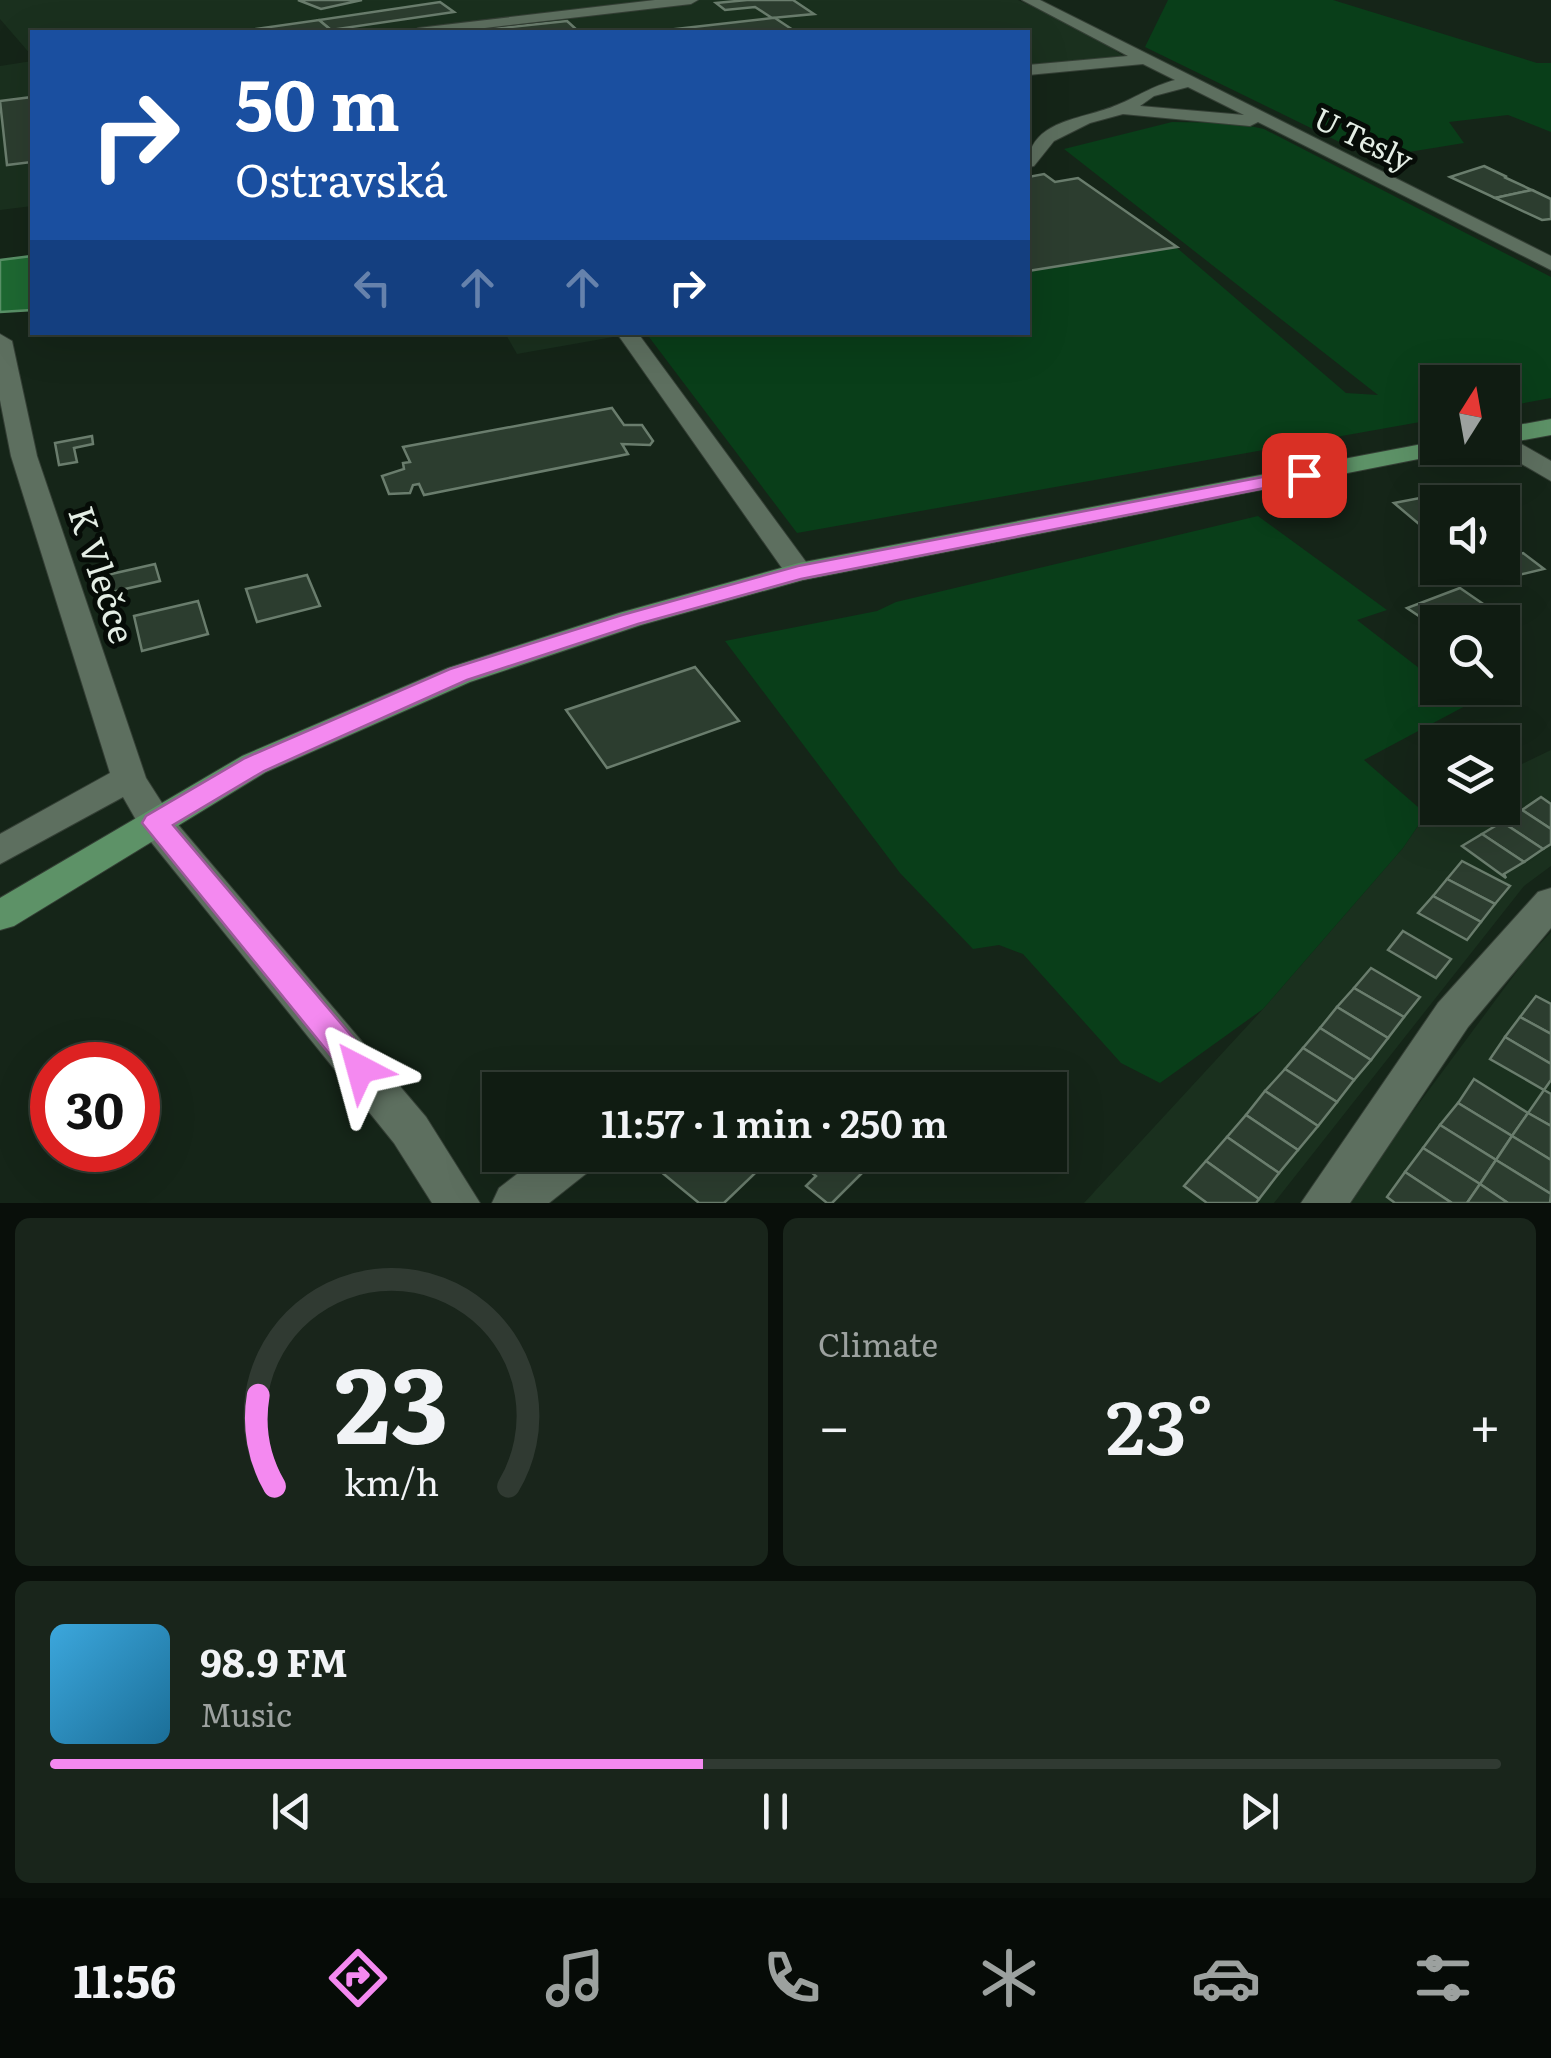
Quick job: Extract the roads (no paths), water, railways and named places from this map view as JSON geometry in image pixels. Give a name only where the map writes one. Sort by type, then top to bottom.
[{"type":"main road","points":[[1520,434],[1551,427]]},
{"type":"main road","points":[[0,916],[254,764],[459,675],[798,572],[1420,452]]},
{"type":"street","points":[[435,30],[691,0]]},
{"type":"street","name":"U Tesly","points":[[1028,0],[1551,264]]},
{"type":"street","points":[[1030,70],[1148,60]]},
{"type":"street","points":[[1030,159],[1048,136],[1123,109],[1148,92],[1186,82]]},
{"type":"street","points":[[1123,109],[1266,123]]},
{"type":"street","points":[[627,335],[798,572]]},
{"type":"street","name":"K Vlečce","points":[[0,341],[24,456],[129,778],[156,823],[410,1130],[457,1203]]},
{"type":"street","points":[[1520,451],[1551,473]]},
{"type":"street","points":[[0,852],[129,778]]},
{"type":"street","points":[[1324,1203],[1453,1015],[1551,902]]},
{"type":"street","points":[[515,1203],[554,1172]]}]
